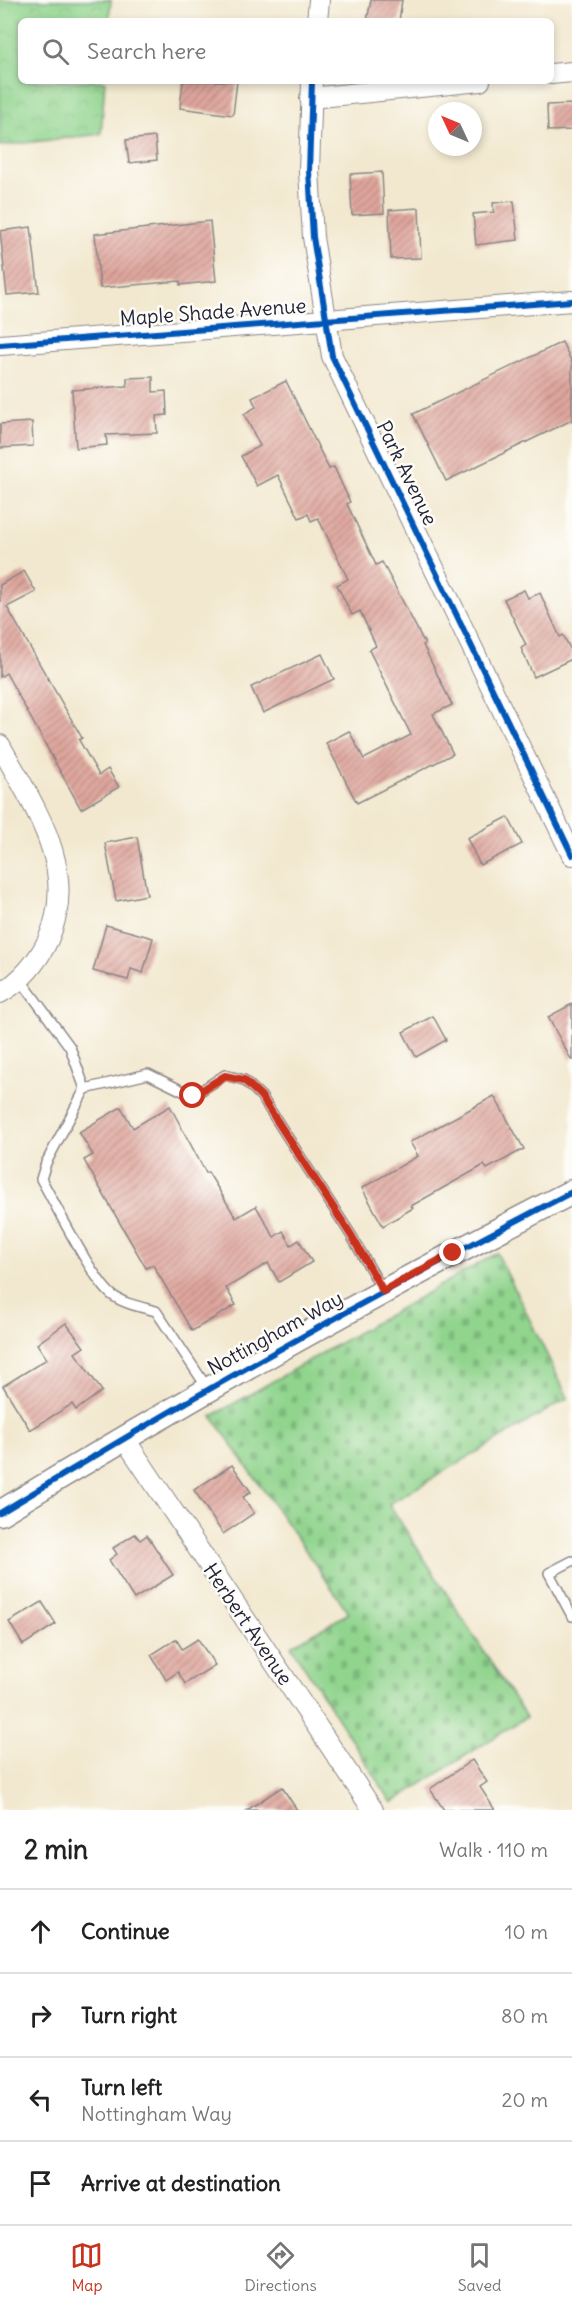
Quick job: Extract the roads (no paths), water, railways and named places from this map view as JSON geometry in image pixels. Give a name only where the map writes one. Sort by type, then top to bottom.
[{"type":"street","points":[[317,18],[319,0]]},
{"type":"street","points":[[554,74],[572,72]]},
{"type":"street","points":[[311,89],[417,84]]},
{"type":"street","name":"Park Avenue","points":[[311,89],[309,171],[313,237],[324,320],[332,356],[572,855]]},
{"type":"street","name":"Maple Shade Avenue","points":[[0,345],[572,301]]},
{"type":"street","points":[[0,745],[52,843],[59,872],[60,899],[54,926],[43,952],[20,979],[0,993]]},
{"type":"street","name":"Nottingham Way","points":[[0,1513],[208,1389],[383,1291],[572,1192]]},
{"type":"street","name":"Herbert Avenue","points":[[124,1438],[374,1810]]},
{"type":"lane","points":[[20,979],[70,1047],[85,1089],[46,1163],[41,1179],[99,1280],[111,1294],[128,1304],[156,1311],[208,1389]]},
{"type":"lane","points":[[85,1089],[148,1074],[193,1096],[225,1076],[244,1080],[261,1096],[351,1235],[383,1291]]},
{"type":"lane","points":[[572,1561],[549,1573],[572,1616]]}]
